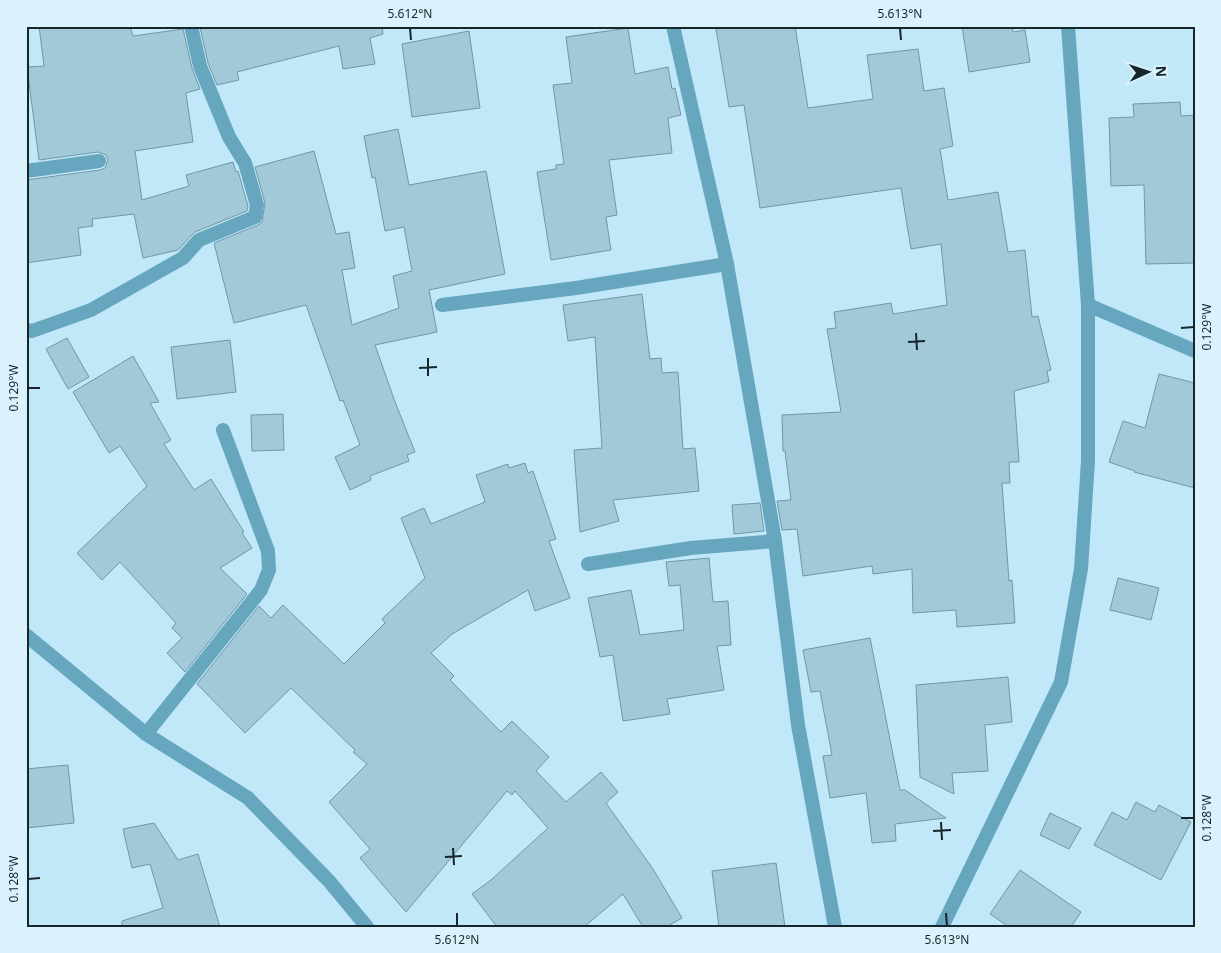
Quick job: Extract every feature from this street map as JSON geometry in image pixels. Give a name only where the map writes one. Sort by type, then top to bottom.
[{"type":"street","points":[[26,330],[32,330],[91,310],[183,258],[199,240],[255,217],[257,205],[245,163],[229,137],[200,66],[191,26]]},
{"type":"street","points":[[673,26],[727,264],[776,541],[798,724],[835,927]]},
{"type":"street","points":[[942,927],[1062,682],[1081,560],[1088,461],[1088,305],[1068,26]]},
{"type":"street","points":[[26,171],[100,161]]},
{"type":"street","points":[[442,305],[576,288],[727,264]]},
{"type":"street","points":[[1088,305],[1195,351]]},
{"type":"street","points":[[146,734],[261,590],[269,570],[268,551],[223,430]]},
{"type":"street","points":[[588,564],[691,548],[776,541]]},
{"type":"street","points":[[26,635],[146,734],[248,798],[329,881],[367,927]]},
{"type":"building","points":[[39,26],[130,26],[133,36],[183,29],[192,68],[200,89],[186,93],[193,142],[135,151],[142,200],[189,186],[186,175],[233,162],[236,172],[238,171],[248,206],[247,211],[195,232],[178,250],[143,258],[134,214],[92,219],[93,226],[78,228],[81,255],[26,263],[26,180],[100,170],[105,168],[108,160],[106,155],[98,152],[39,160],[27,67],[44,66]]},
{"type":"building","points":[[382,26],[383,34],[370,38],[375,64],[343,69],[339,46],[237,72],[239,80],[217,85],[208,63],[200,27]]},
{"type":"building","points":[[731,26],[795,26],[808,108],[873,99],[867,55],[918,49],[924,91],[944,88],[953,146],[940,149],[948,200],[998,192],[1008,252],[1025,250],[1032,317],[1038,316],[1051,370],[1047,371],[1049,382],[1014,391],[1019,462],[1009,462],[1010,483],[1002,483],[1009,581],[1012,580],[1015,623],[957,627],[956,610],[913,613],[912,569],[873,574],[872,566],[803,576],[797,529],[782,530],[777,501],[791,500],[785,451],[783,451],[782,415],[841,412],[827,329],[836,328],[834,312],[891,303],[893,314],[947,305],[941,244],[911,249],[901,188],[760,208],[744,105],[729,107],[716,29]]},
{"type":"building","points":[[962,26],[1012,26],[1013,32],[1025,30],[1030,62],[969,72]]},
{"type":"building","points":[[628,28],[635,74],[668,67],[672,89],[675,88],[681,115],[668,118],[672,153],[609,160],[617,215],[606,217],[611,250],[551,260],[537,172],[556,169],[556,165],[564,164],[553,85],[572,83],[566,37]]},
{"type":"building","points":[[469,31],[480,108],[412,117],[402,44]]},
{"type":"building","points":[[1180,102],[1181,116],[1195,115],[1195,263],[1146,264],[1144,185],[1111,186],[1109,118],[1134,117],[1133,104]]},
{"type":"building","points":[[398,129],[409,185],[486,171],[505,274],[429,290],[437,332],[375,345],[415,452],[407,455],[409,461],[370,476],[371,480],[350,490],[335,457],[360,445],[343,400],[340,401],[306,305],[234,323],[214,243],[262,222],[265,203],[255,167],[314,151],[336,234],[349,232],[355,268],[342,270],[352,325],[399,308],[393,276],[412,271],[404,227],[385,231],[375,177],[372,178],[364,136]]},
{"type":"building","points":[[642,294],[650,359],[661,358],[662,373],[678,372],[683,449],[695,448],[699,491],[613,500],[619,521],[580,532],[574,450],[602,448],[595,337],[568,341],[563,305]]},
{"type":"building","points":[[67,338],[89,377],[68,389],[46,349]]},
{"type":"building","points":[[230,340],[236,392],[177,399],[171,347]]},
{"type":"building","points":[[133,356],[159,402],[150,403],[171,440],[164,444],[194,490],[211,479],[252,548],[220,568],[247,594],[185,672],[167,653],[182,638],[172,628],[176,623],[120,562],[102,580],[77,553],[147,486],[120,446],[109,453],[73,392]]},
{"type":"building","points":[[1159,374],[1195,383],[1195,488],[1134,472],[1109,462],[1123,421],[1145,428]]},
{"type":"building","points":[[283,414],[284,450],[252,451],[251,415]]},
{"type":"building","points":[[525,463],[528,473],[533,471],[556,539],[549,541],[570,598],[535,611],[528,590],[452,634],[431,653],[454,676],[450,680],[501,732],[512,721],[549,757],[536,771],[566,802],[601,772],[618,792],[606,803],[653,869],[682,918],[666,927],[643,927],[623,894],[584,927],[497,927],[472,894],[491,880],[548,828],[515,791],[512,795],[507,791],[406,912],[360,858],[370,849],[329,802],[367,764],[353,752],[355,750],[291,688],[245,733],[197,684],[259,606],[271,618],[283,605],[344,664],[385,623],[382,619],[425,578],[401,518],[424,508],[431,524],[485,502],[476,475],[508,464],[509,468]]},
{"type":"building","points":[[760,503],[764,531],[734,534],[732,505]]},
{"type":"building","points":[[709,558],[713,602],[728,601],[731,645],[717,646],[724,690],[667,699],[670,714],[623,721],[613,655],[600,657],[588,598],[631,590],[640,635],[684,630],[680,585],[669,586],[666,562]]},
{"type":"building","points":[[1118,578],[1159,588],[1151,620],[1110,610]]},
{"type":"building","points":[[870,638],[900,790],[905,790],[946,818],[895,824],[896,841],[872,843],[866,793],[830,798],[823,756],[832,755],[820,691],[811,692],[803,650]]},
{"type":"building","points":[[1008,677],[1012,722],[985,725],[988,771],[952,773],[954,794],[920,777],[916,685]]},
{"type":"building","points":[[68,765],[74,823],[26,828],[26,769]]},
{"type":"building","points":[[1136,802],[1155,812],[1159,805],[1191,822],[1161,880],[1094,845],[1112,812],[1127,820]]},
{"type":"building","points":[[1050,813],[1081,828],[1069,849],[1040,835]]},
{"type":"building","points":[[154,823],[178,860],[198,854],[220,927],[122,927],[122,921],[163,908],[150,864],[132,868],[123,829]]},
{"type":"building","points":[[776,863],[785,927],[719,927],[712,871]]},
{"type":"building","points":[[1020,870],[1081,912],[1071,927],[1009,927],[990,914]]}]
